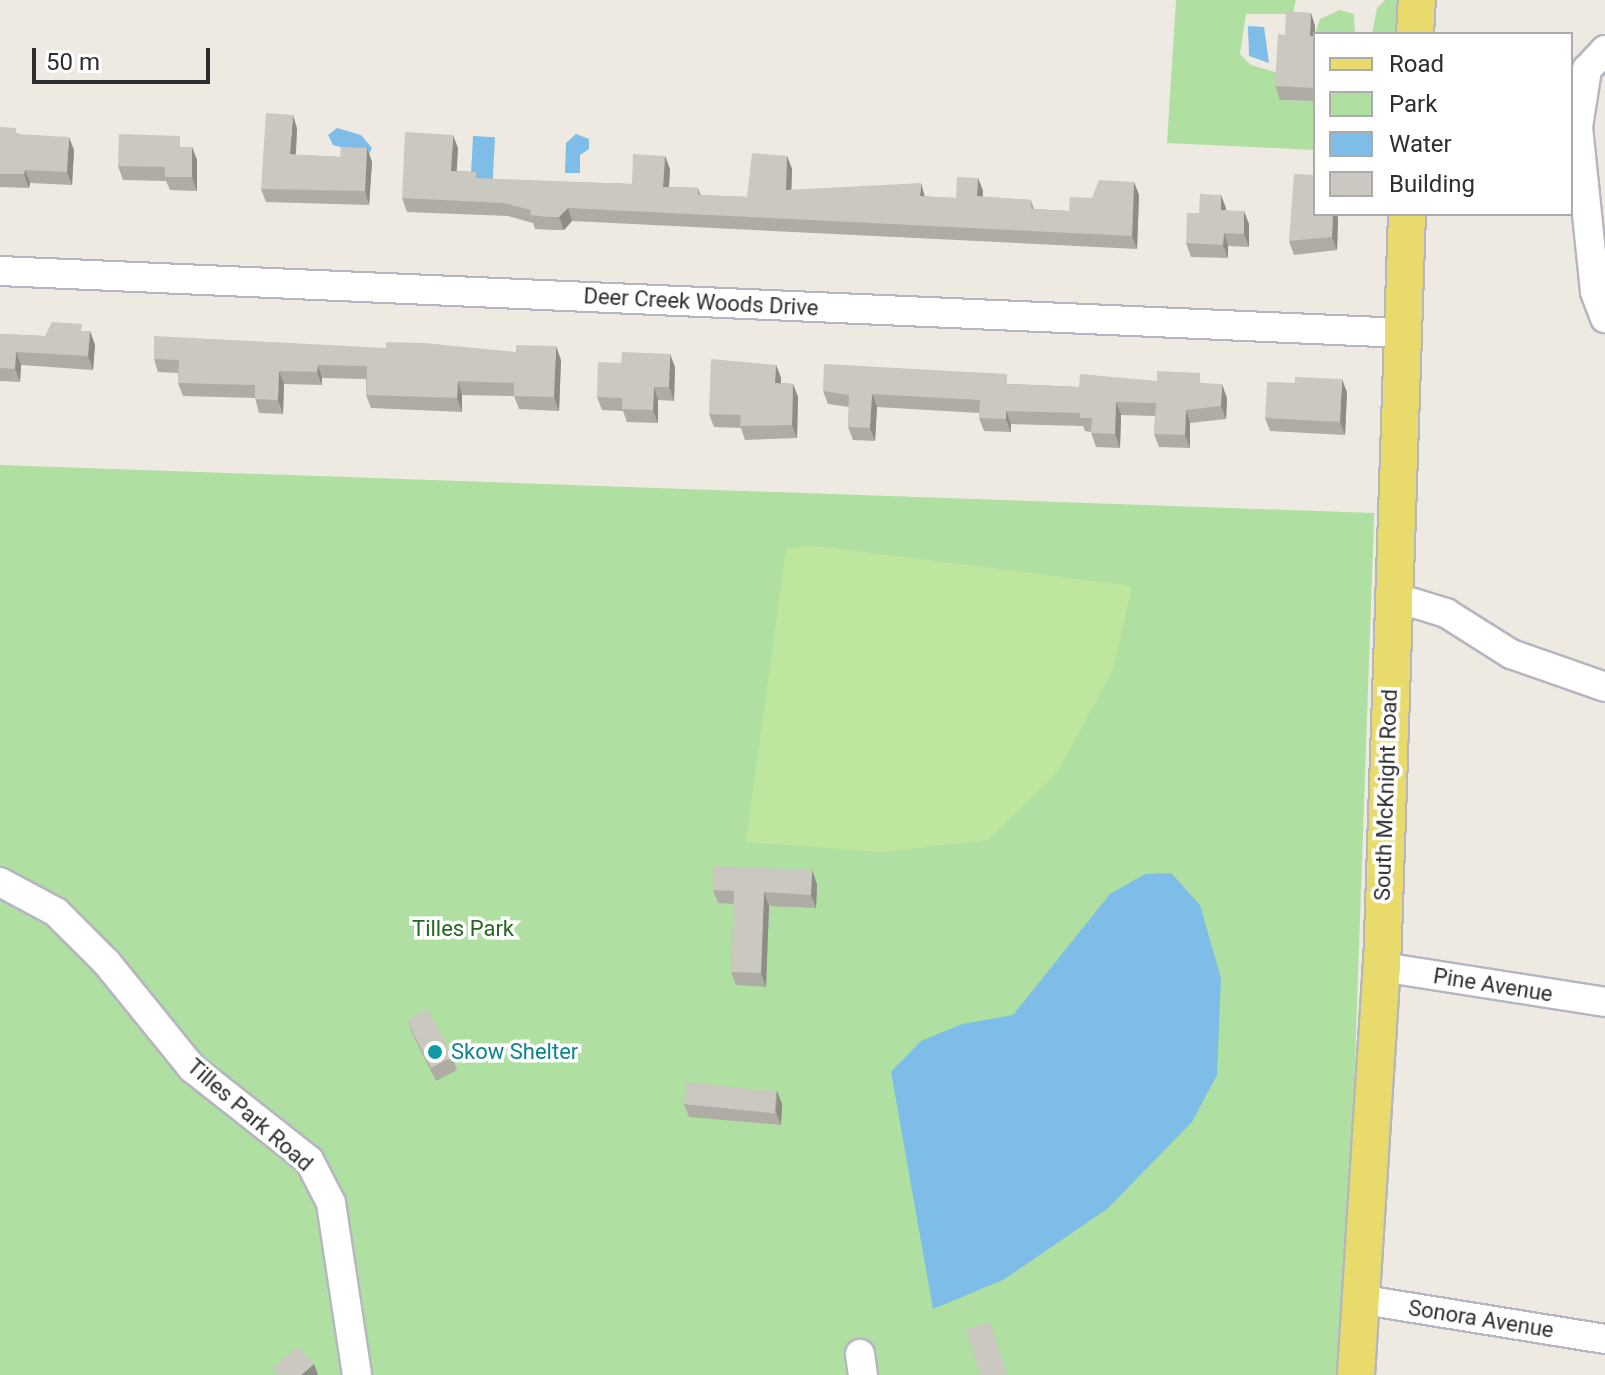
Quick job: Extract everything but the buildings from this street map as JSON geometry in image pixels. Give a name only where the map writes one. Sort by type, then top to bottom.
[{"type":"main road","points":[[1415,32],[1417,0]]},
{"type":"main road","name":"South McKnight Road","points":[[1356,1375],[1358,1299],[1382,967],[1391,596],[1407,216]]},
{"type":"street","points":[[1605,50],[1587,69],[1574,127],[1595,292],[1605,318]]},
{"type":"street","name":"Deer Creek Woods Drive","points":[[0,271],[1402,333]]},
{"type":"street","points":[[1391,596],[1446,613],[1511,654],[1605,687]]},
{"type":"street","name":"Tilles Park Road","points":[[0,882],[56,912],[75,930],[192,1068],[309,1160],[331,1203],[357,1375]]},
{"type":"street","name":"Pine Avenue","points":[[1382,967],[1605,1002]]},
{"type":"street","name":"Sonora Avenue","points":[[1358,1299],[1605,1339]]},
{"type":"green space","points":[[1176,0],[1296,0],[1293,14],[1246,14],[1240,54],[1251,65],[1282,74],[1281,100],[1313,101],[1313,150],[1167,143]]},
{"type":"green space","points":[[1385,0],[1400,0],[1396,32],[1372,32],[1377,8]]},
{"type":"green space","points":[[1340,10],[1354,14],[1355,32],[1316,32],[1320,19]]},
{"type":"green space","name":"Tilles Park","points":[[0,465],[1374,513],[1344,1375],[0,1375]]},
{"type":"green space","points":[[807,545],[1132,586],[1113,670],[1057,773],[988,840],[881,852],[746,842],[786,550]]},
{"type":"water","points":[[1248,26],[1264,27],[1269,63],[1249,56]]},
{"type":"water","points":[[337,128],[361,135],[372,148],[369,155],[333,145],[328,135]]},
{"type":"water","points":[[576,134],[589,139],[589,149],[580,155],[580,173],[565,173],[566,143]]},
{"type":"water","points":[[473,136],[495,137],[493,180],[471,179]]},
{"type":"water","points":[[1171,873],[1200,905],[1221,978],[1217,1075],[1192,1122],[1107,1209],[1003,1280],[933,1309],[891,1072],[921,1041],[962,1024],[1013,1015],[1110,894],[1145,874]]},
{"type":"place","name":"Skow Shelter","points":[[435,1052]]}]
